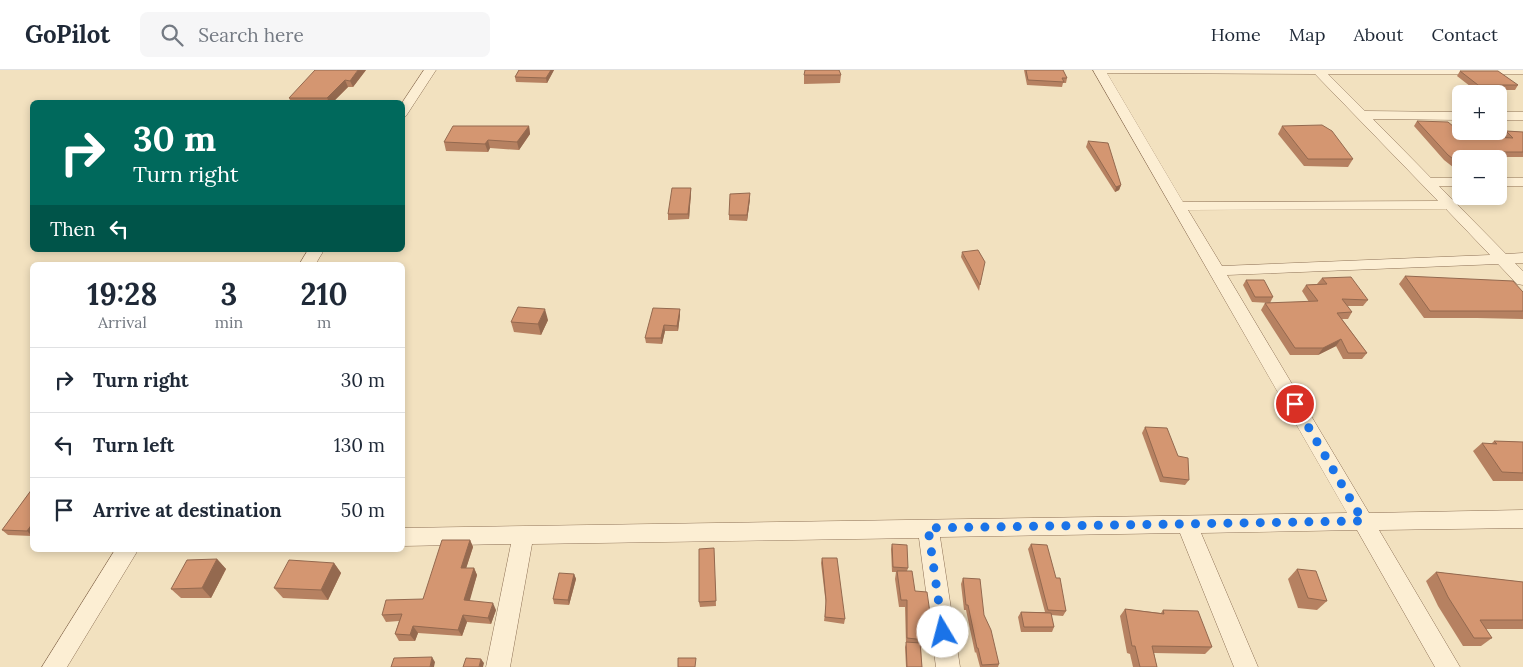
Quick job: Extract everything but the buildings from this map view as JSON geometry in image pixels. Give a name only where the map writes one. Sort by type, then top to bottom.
[{"type":"street","points":[[405,108],[430,70]]},
{"type":"street","points":[[1448,667],[1099,70],[1523,71]]},
{"type":"street","points":[[1318,70],[1523,280]]},
{"type":"street","points":[[1362,115],[1452,116]]},
{"type":"street","points":[[1507,116],[1523,116]]},
{"type":"street","points":[[1426,182],[1452,182]]},
{"type":"street","points":[[1507,182],[1523,182]]},
{"type":"street","points":[[1178,206],[1450,205]]},
{"type":"street","points":[[1217,271],[1523,258]]},
{"type":"street","points":[[405,538],[1523,519]]},
{"type":"street","points":[[1187,524],[1246,667]]},
{"type":"street","points":[[928,528],[948,667]]},
{"type":"street","points":[[498,667],[523,535]]},
{"type":"street","points":[[54,667],[126,552]]},
{"type":"route","points":[[943,632],[928,528],[1363,521],[1295,404]]}]
